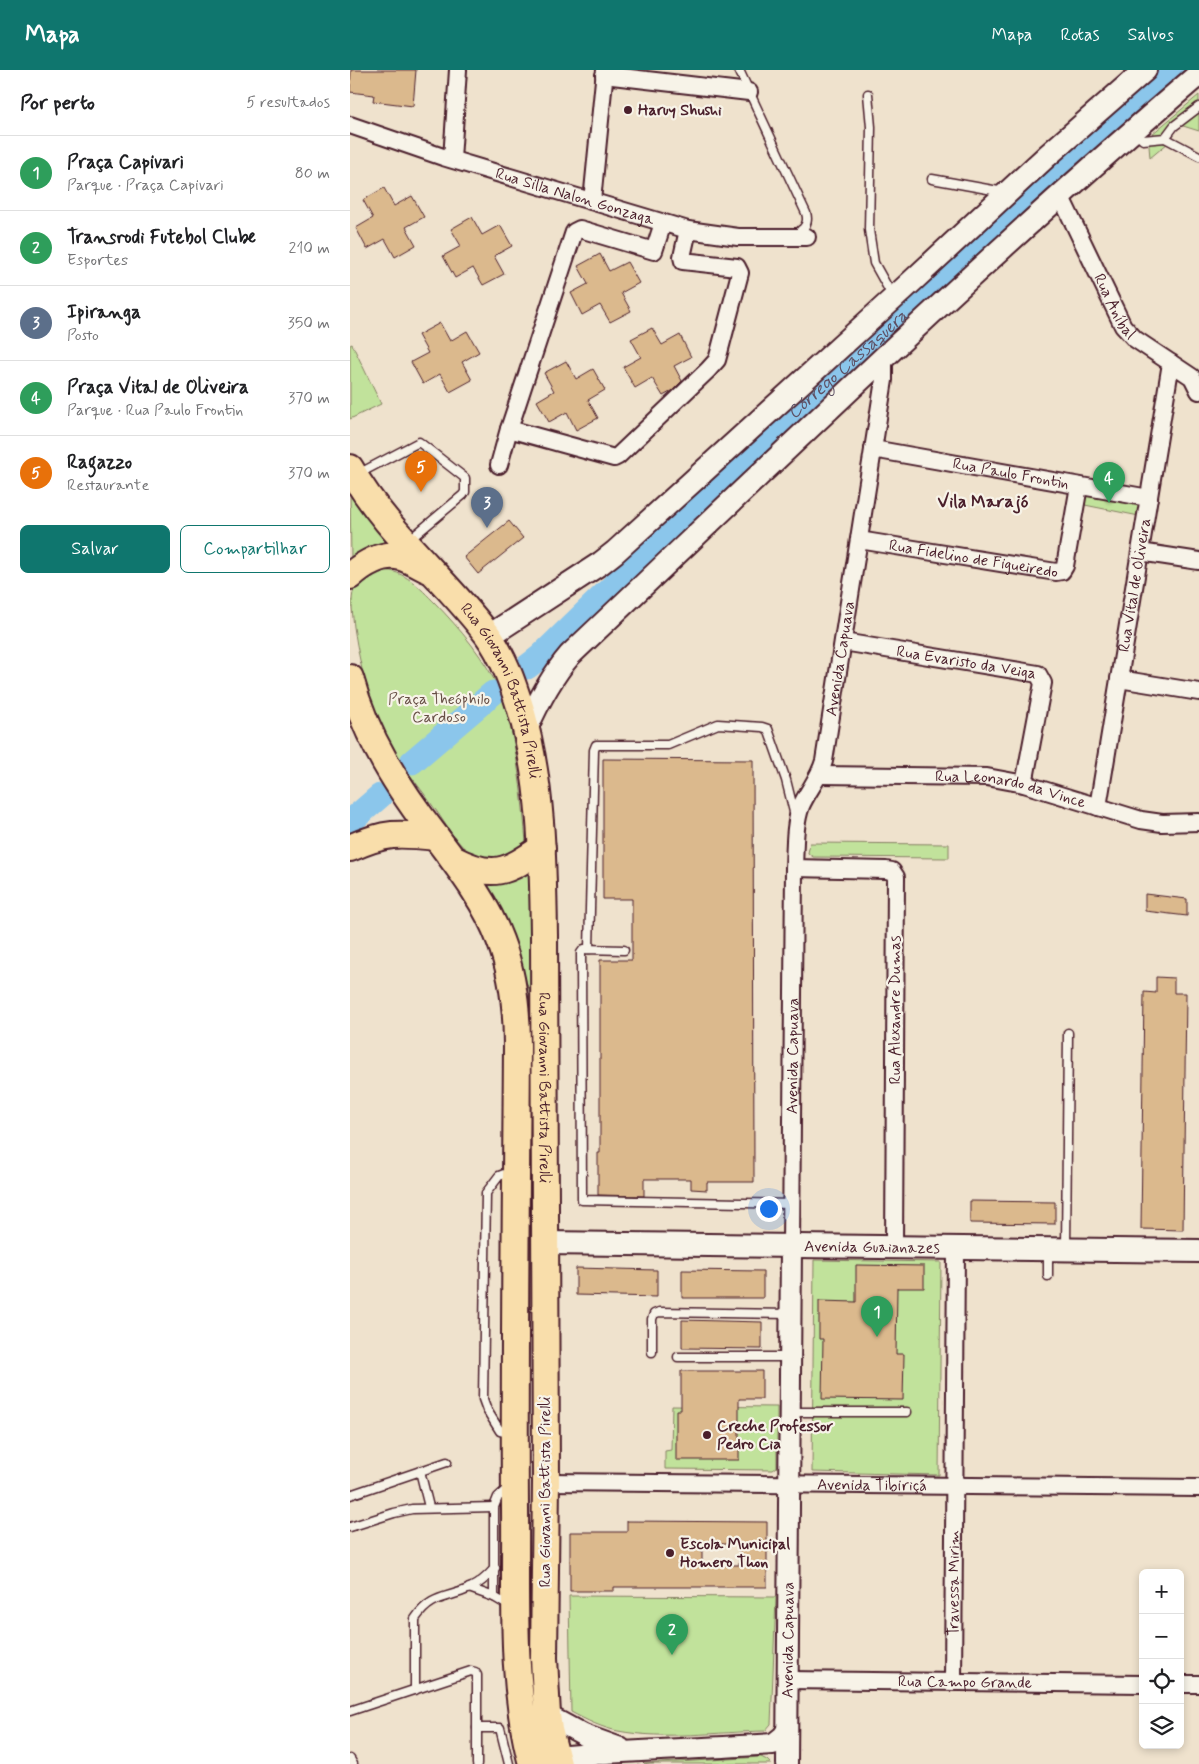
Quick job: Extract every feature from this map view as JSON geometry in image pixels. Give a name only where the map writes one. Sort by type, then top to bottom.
[{"type":"highway","name":"Rua Giovanni Battista Pirelli","points":[[352,472],[377,508],[489,636],[514,685],[526,729],[538,794],[542,848],[544,935],[546,1482],[544,1658],[549,1730],[548,1762]]},
{"type":"highway","points":[[350,576],[374,560],[390,556],[401,557],[430,570]]},
{"type":"highway","name":"Rua Giovanni Battista Pirelli","points":[[350,685],[372,739],[384,761],[475,890],[500,939],[513,989],[517,1016],[515,1482],[516,1610],[520,1700],[523,1724],[548,1762]]},
{"type":"highway","points":[[350,848],[386,835],[400,833],[436,837]]},
{"type":"highway","points":[[453,858],[468,867],[494,872],[506,870],[542,848]]},
{"type":"main road","points":[[489,636],[615,552],[1047,156],[1145,70]]},
{"type":"main road","points":[[526,729],[548,684],[570,655],[884,358],[1060,195],[1132,130],[1199,74]]},
{"type":"main road","name":"Avenida Guaianazes","points":[[544,1243],[1199,1251]]},
{"type":"street","points":[[452,159],[458,70]]},
{"type":"street","points":[[592,201],[604,73],[749,92]]},
{"type":"street","name":"Rua Silla Nalon Gonzaga","points":[[350,125],[452,159],[688,230],[738,237],[807,237]]},
{"type":"street","name":"Rua Aníbal","points":[[1060,195],[1090,270],[1123,326],[1135,339],[1197,383]]},
{"type":"street","points":[[500,465],[509,429],[574,232],[580,229],[652,251],[655,250],[663,223]]},
{"type":"street","points":[[509,429],[614,458],[708,370],[716,360],[720,349],[740,274],[737,267],[684,261],[682,257],[688,230]]},
{"type":"street","name":"Avenida Capuava","points":[[787,1762],[794,868],[797,825],[801,807],[820,775],[827,745],[884,380],[884,358]]},
{"type":"street","name":"Rua Vital de Oliveira","points":[[1098,807],[1171,363]]},
{"type":"street","name":"Rua Paulo Frontin","points":[[873,449],[1149,498]]},
{"type":"street","name":"Rua Fidelino de Figueiredo","points":[[859,540],[1056,572],[1062,571],[1065,566],[1079,486]]},
{"type":"street","points":[[1140,552],[1199,562]]},
{"type":"street","name":"Rua Evaristo da Veiga","points":[[843,642],[1038,674],[1043,687],[1024,784]]},
{"type":"street","points":[[1119,679],[1199,692]]},
{"type":"street","name":"Rua Leonardo da Vince","points":[[820,775],[987,777],[1024,784],[1141,820],[1162,823],[1199,822]]},
{"type":"street","name":"Rua Alexandre Dumas","points":[[794,868],[886,870],[892,871],[896,877],[894,1248]]},
{"type":"street","name":"Travessa Mirim","points":[[952,1682],[956,1249]]},
{"type":"street","name":"Avenida Tibiriçá","points":[[546,1482],[1199,1488]]},
{"type":"street","name":"Rua Campo Grande","points":[[787,1680],[1139,1684]]},
{"type":"street","points":[[1184,1684],[1199,1684]]},
{"type":"street","points":[[547,1714],[584,1735],[626,1751]]},
{"type":"street","points":[[548,1762],[626,1751],[773,1744],[784,1736],[788,1730]]},
{"type":"street","points":[[773,1744],[781,1751],[787,1762]]},
{"type":"lane","points":[[739,70],[806,213],[807,220],[804,228],[801,230],[807,237]]},
{"type":"lane","points":[[868,94],[871,127],[869,230],[874,263],[894,298]]},
{"type":"lane","points":[[1165,138],[1174,126],[1199,107]]},
{"type":"lane","points":[[1132,130],[1143,140],[1165,138],[1199,156]]},
{"type":"lane","points":[[932,179],[1008,193]]},
{"type":"lane","points":[[352,472],[419,442],[463,475],[465,492],[463,495],[406,542]]},
{"type":"lane","points":[[589,949],[596,745],[668,746],[718,724],[768,729],[786,780],[797,825]]},
{"type":"lane","points":[[624,950],[589,949],[582,950],[581,953],[582,1200],[792,1204]]},
{"type":"lane","points":[[1048,1276],[1057,1250],[1068,1033]]},
{"type":"lane","points":[[652,1352],[652,1319],[654,1314],[659,1312],[791,1314]]},
{"type":"lane","points":[[678,1357],[790,1357]]},
{"type":"lane","points":[[790,1412],[906,1412]]},
{"type":"lane","points":[[350,1495],[447,1462]]},
{"type":"lane","points":[[420,1471],[429,1508]]},
{"type":"lane","points":[[494,1597],[494,1507],[498,1497],[515,1482]]},
{"type":"lane","points":[[350,1527],[394,1513],[429,1508],[494,1507]]},
{"type":"lane","points":[[415,1690],[415,1619],[438,1598],[469,1588],[495,1568]]},
{"type":"lane","points":[[469,1588],[494,1597],[516,1610]]},
{"type":"lane","points":[[350,1711],[471,1671],[475,1672],[478,1675],[477,1764]]},
{"type":"lane","points":[[477,1728],[500,1728],[509,1764]]},
{"type":"lane","points":[[350,1759],[353,1764]]},
{"type":"green space","points":[[1199,95],[1199,131],[1180,125],[1168,143],[1150,158],[1149,146],[1152,134]]},
{"type":"green space","points":[[352,344],[381,404],[350,419],[350,345]]},
{"type":"green space","points":[[350,488],[392,543],[351,560]]},
{"type":"green space","points":[[1084,493],[1138,502],[1140,508],[1139,516],[1080,504]]},
{"type":"green space","name":"Praça Theóphilo Cardoso","points":[[382,570],[404,576],[435,603],[472,645],[500,692],[510,724],[516,757],[526,843],[509,855],[495,858],[481,857],[474,855],[462,846],[401,763],[381,726],[364,678],[354,627],[352,603],[354,589],[366,578]]},
{"type":"green space","points":[[810,843],[949,844],[949,858],[813,857],[808,853]]},
{"type":"green space","points":[[532,866],[533,1017],[531,1017],[529,990],[512,936],[484,882]]},
{"type":"green space","points":[[814,1260],[941,1262],[939,1475],[812,1472]]},
{"type":"green space","points":[[672,1406],[777,1407],[777,1467],[773,1470],[665,1469],[665,1451],[671,1450]]},
{"type":"green space","points":[[569,1596],[776,1597],[771,1724],[765,1731],[692,1735],[636,1734],[612,1730],[571,1712]]},
{"type":"green space","points":[[761,1757],[771,1764],[644,1764]]},
{"type":"building","points":[[351,70],[416,70],[413,106],[373,101],[374,95],[350,92]]},
{"type":"building","points":[[384,188],[394,206],[412,196],[424,217],[406,227],[416,245],[395,257],[385,239],[367,249],[356,228],[373,218],[363,200]]},
{"type":"building","points":[[472,217],[482,235],[500,225],[512,246],[494,256],[504,274],[483,285],[473,268],[455,278],[443,256],[461,246],[451,229]]},
{"type":"building","points":[[600,254],[609,271],[627,262],[639,283],[621,293],[631,311],[610,322],[600,305],[582,315],[571,293],[588,284],[578,266]]},
{"type":"building","points":[[440,323],[450,341],[467,331],[479,352],[462,362],[472,380],[450,392],[440,374],[423,384],[411,362],[428,353],[418,335]]},
{"type":"building","points":[[652,328],[662,345],[680,335],[691,357],[674,366],[682,381],[672,391],[663,396],[652,378],[635,388],[623,367],[641,357],[631,339]]},
{"type":"building","points":[[566,361],[576,379],[593,369],[605,390],[588,400],[598,418],[576,430],[567,412],[549,422],[537,401],[554,391],[544,373]]},
{"type":"building","points":[[509,521],[523,538],[478,574],[464,557]]},
{"type":"building","points":[[603,759],[753,760],[754,1182],[707,1182],[707,1190],[691,1189],[691,1179],[644,1179],[644,1196],[598,1195],[598,1153],[600,1153],[600,960],[632,960],[632,899],[603,899]]},
{"type":"building","points":[[1145,894],[1187,899],[1187,916],[1145,911]]},
{"type":"building","points":[[1156,977],[1174,978],[1174,993],[1186,993],[1183,1230],[1141,1229],[1144,992],[1156,993]]},
{"type":"building","points":[[970,1201],[1055,1202],[1055,1224],[970,1223]]},
{"type":"building","points":[[856,1265],[924,1266],[924,1288],[897,1288],[896,1354],[904,1354],[903,1400],[822,1399],[823,1339],[819,1339],[819,1301],[856,1302]]},
{"type":"building","points":[[576,1268],[657,1270],[657,1297],[576,1295]]},
{"type":"building","points":[[682,1270],[763,1271],[763,1298],[682,1298]]},
{"type":"building","points":[[682,1320],[762,1322],[762,1349],[682,1348]]},
{"type":"building","points":[[681,1371],[762,1371],[762,1399],[739,1399],[739,1460],[676,1460],[676,1410],[681,1410]]},
{"type":"building","name":"Escola Municipal Homero Thon","points":[[627,1521],[767,1522],[767,1587],[614,1587],[614,1591],[570,1591],[570,1532],[627,1532]],"holes":[[[702,1544],[739,1544],[739,1565],[702,1565]]]},
{"type":"waterway","name":"Córrego Cassaquera","points":[[527,667],[540,657],[772,432],[886,331],[1106,128],[1175,70]]},
{"type":"waterway","points":[[540,657],[548,665]]},
{"type":"waterway","name":"Córrego Cassaquera","points":[[412,762],[493,693]]},
{"type":"waterway","name":"Córrego Cassaquera","points":[[350,822],[380,796]]},
{"type":"place","name":"Haruy Shushi","points":[[628,110]]},
{"type":"place","name":"Ragazzo","points":[[421,492]]},
{"type":"place","name":"Praça Vital de Oliveira","points":[[1109,503]]},
{"type":"place","name":"Ipiranga","points":[[487,528]]},
{"type":"place","name":"Praça Capivari","points":[[877,1337]]},
{"type":"place","name":"Creche Professor Pedro Cia","points":[[707,1435]]},
{"type":"place","name":"Escola Municipal Homero Thon","points":[[670,1553]]},
{"type":"place","name":"Transrodi Futebol Clube","points":[[672,1655]]},
{"type":"district","name":"Vila Marajó","points":[[983,502]]}]
